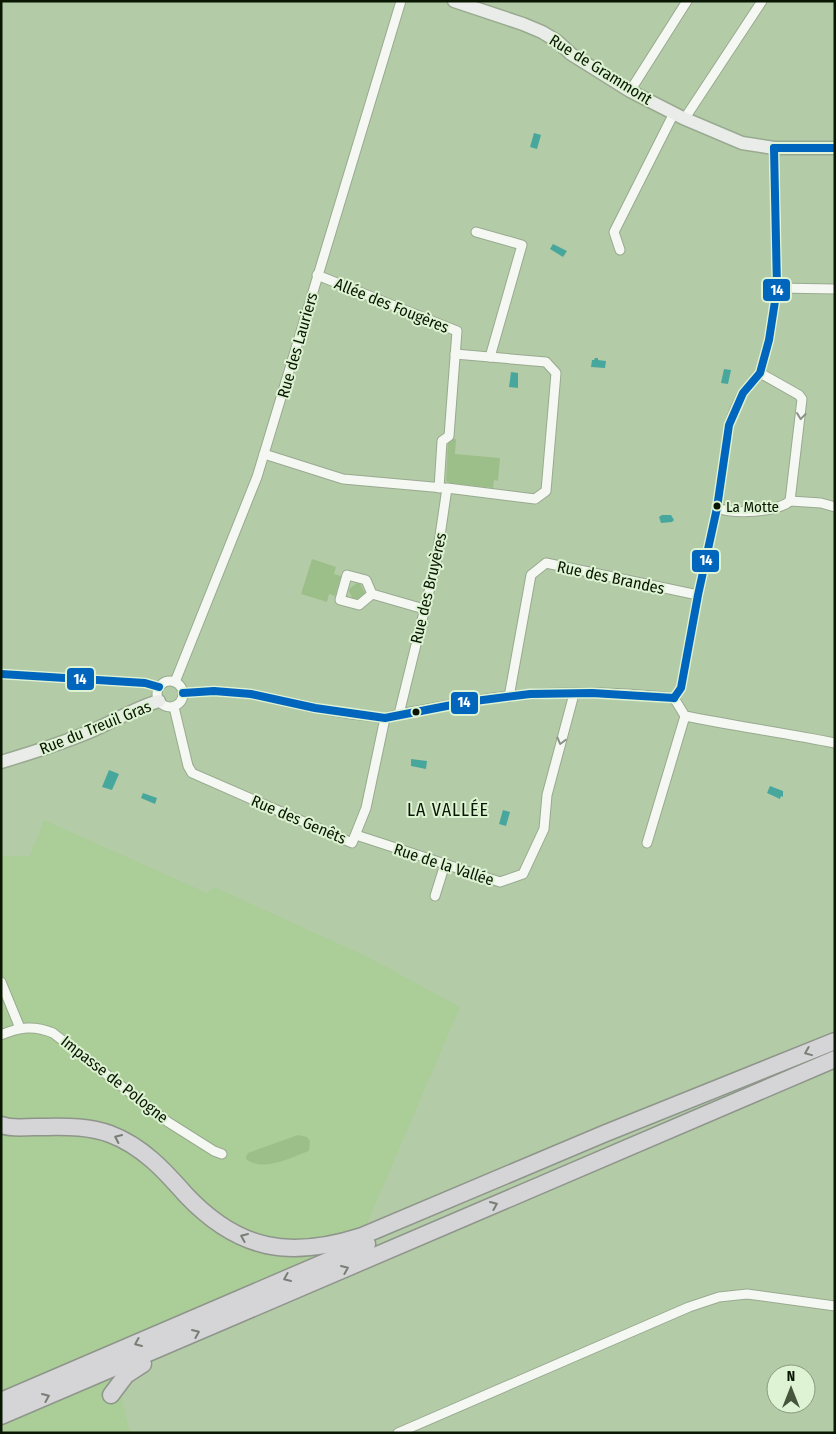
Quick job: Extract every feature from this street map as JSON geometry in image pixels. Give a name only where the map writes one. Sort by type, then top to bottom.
[{"type":"highway","points":[[1,1125],[14,1128],[82,1128],[108,1133],[135,1146],[149,1157],[203,1212],[227,1230],[267,1245],[289,1249],[307,1249],[362,1236],[606,1133],[835,1041]]},
{"type":"highway","points":[[1,1416],[835,1059]]},
{"type":"highway","points":[[1,1402],[600,1144],[781,1063]]},
{"type":"highway","points":[[111,1395],[130,1371],[170,1344]]},
{"type":"street","name":"Rue des Lauriers","points":[[175,682],[257,478],[401,1]]},
{"type":"street","name":"Rue de Grammont","points":[[454,1],[542,32],[571,54],[630,90],[679,115],[742,143],[774,148],[835,148]]},
{"type":"street","points":[[630,90],[687,1]]},
{"type":"street","points":[[620,250],[614,232],[679,115],[762,1]]},
{"type":"street","points":[[674,698],[681,688],[698,595],[717,508],[729,425],[743,393],[760,373],[769,340],[778,288],[774,148]]},
{"type":"street","points":[[476,232],[522,245],[490,357]]},
{"type":"street","name":"Allée des Fougères","points":[[317,275],[457,331],[449,436],[442,441],[443,488]]},
{"type":"street","points":[[778,288],[835,289]]},
{"type":"street","points":[[264,454],[343,479],[535,499],[546,491],[556,373],[546,362],[455,354]]},
{"type":"street","points":[[760,373],[800,395],[802,399],[790,501]]},
{"type":"street","name":"Rue des Bruyères","points":[[399,714],[436,563],[443,488]]},
{"type":"street","points":[[717,508],[733,512],[773,509],[790,501],[835,507]]},
{"type":"street","name":"Rue des Brandes","points":[[508,696],[531,575],[546,563],[698,595]]},
{"type":"street","points":[[372,594],[424,608]]},
{"type":"street","points":[[1,674],[145,683],[159,688]]},
{"type":"street","name":"Rue du Treuil Gras","points":[[175,682],[168,682],[159,688],[159,701],[164,705],[174,706],[182,700],[183,694]]},
{"type":"street","points":[[175,682],[181,687],[183,694],[214,690],[251,694],[315,708],[385,718],[508,696],[626,693],[674,698]]},
{"type":"street","name":"Rue de la Vallée","points":[[356,835],[500,882],[523,874],[544,829],[546,795],[574,694]]},
{"type":"street","points":[[647,843],[685,716],[674,698]]},
{"type":"street","name":"Rue du Treuil Gras","points":[[1,762],[64,742],[139,707],[159,701]]},
{"type":"street","name":"Rue des Genêts","points":[[174,706],[188,766],[196,775],[352,843],[366,808],[385,718]]},
{"type":"street","points":[[685,716],[777,731],[835,743]]},
{"type":"street","points":[[435,896],[445,864]]},
{"type":"street","points":[[1,982],[20,1028]]},
{"type":"street","name":"Impasse de Pologne","points":[[1,1035],[20,1028],[42,1029],[58,1035],[168,1122],[222,1154]]},
{"type":"street","points":[[398,1433],[718,1297],[747,1294],[835,1306]]},
{"type":"shaded area","points":[[456,439],[455,454],[500,458],[498,481],[494,480],[493,488],[446,481],[448,442]]},
{"type":"shaded area","points":[[312,559],[336,567],[334,574],[341,576],[335,596],[329,594],[327,602],[301,594]]},
{"type":"shaded area","points":[[357,583],[360,584],[365,593],[356,600],[353,600],[349,591]]},
{"type":"shaded area","points":[[44,820],[207,893],[214,887],[368,957],[460,1007],[367,1224],[314,1256],[234,1293],[160,1338],[120,1389],[129,1430],[135,1433],[1,1433],[1,856],[30,856]]},
{"type":"shaded area","points":[[298,1135],[307,1137],[310,1141],[309,1151],[269,1164],[253,1163],[246,1159],[248,1153]]},
{"type":"water","points":[[534,133],[541,135],[537,149],[530,147]]},
{"type":"water","points":[[553,244],[567,251],[563,257],[550,249]]},
{"type":"water","points":[[595,358],[606,361],[605,368],[591,367],[592,360]]},
{"type":"water","points":[[724,369],[731,370],[728,384],[721,383]]},
{"type":"water","points":[[511,372],[518,373],[518,388],[509,387]]},
{"type":"water","points":[[671,515],[674,520],[661,523],[659,517]]},
{"type":"water","points":[[411,759],[427,761],[426,769],[411,766]]},
{"type":"water","points":[[109,770],[119,774],[112,790],[102,787]]},
{"type":"water","points":[[770,786],[783,791],[783,797],[781,796],[780,799],[767,793]]},
{"type":"water","points":[[143,793],[157,798],[155,804],[141,798]]},
{"type":"water","points":[[503,810],[510,812],[506,826],[499,824]]},
{"type":"transit line","name":"14","points":[[774,148],[835,148]]},
{"type":"transit line","name":"14","points":[[674,698],[681,688],[698,595],[717,508],[729,425],[743,393],[760,373],[769,340],[777,288],[774,148]]},
{"type":"transit line","name":"14","points":[[1,674],[145,683],[159,687]]},
{"type":"transit line","name":"14","points":[[183,693],[214,691],[251,694],[315,708],[385,718],[467,702],[530,694],[592,693],[674,698]]},
{"type":"place","name":"La Motte","points":[[717,506]]},
{"type":"district","name":"LA VALLÉE","points":[[448,810]]}]
